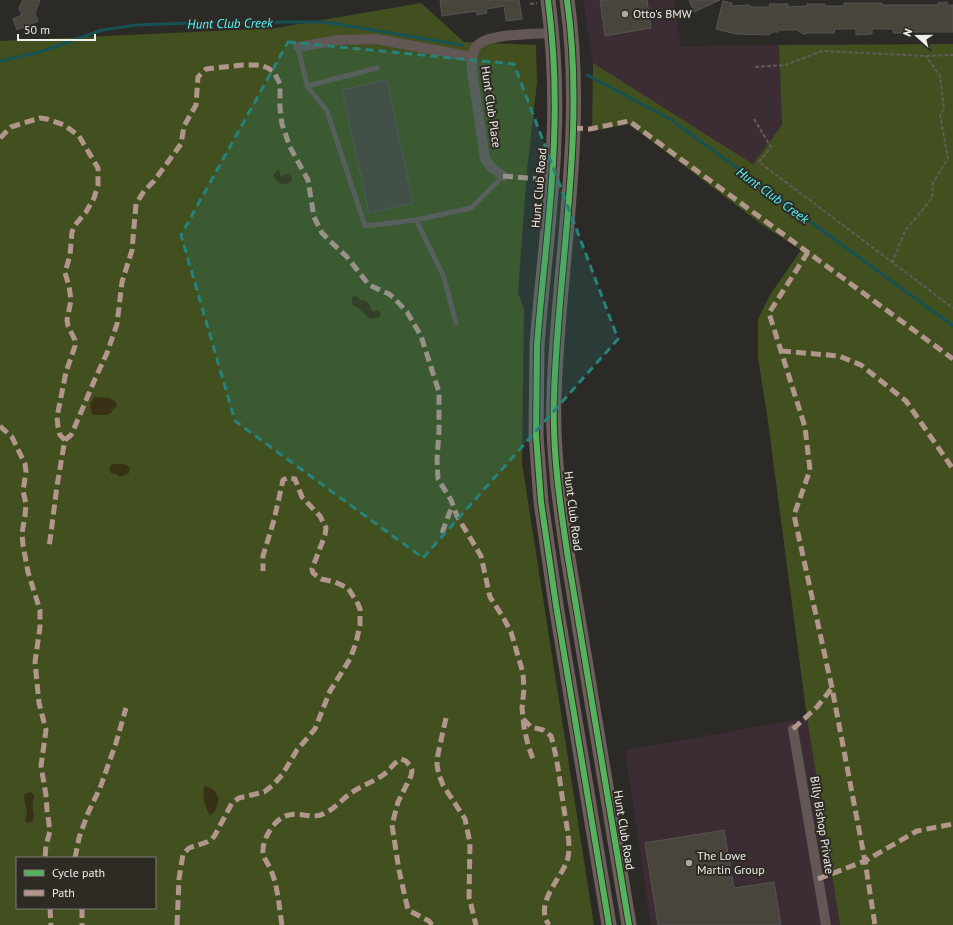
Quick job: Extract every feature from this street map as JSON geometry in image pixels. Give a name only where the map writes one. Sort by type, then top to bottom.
[{"type":"main road","name":"Hunt Club Road","points":[[548,0],[552,34],[554,73],[554,142],[537,346],[535,381],[536,455],[545,537],[609,925]]},
{"type":"main road","name":"Hunt Club Road","points":[[567,0],[574,70],[573,140],[555,358],[555,452],[559,495],[568,558],[629,925]]},
{"type":"street","name":"Hunt Club Place","points":[[503,176],[491,167],[485,159],[472,71],[472,57],[476,46],[484,40],[494,37],[552,34]]},
{"type":"street","name":"Hunt Club Place","points":[[298,47],[338,40],[376,39],[472,57]]},
{"type":"street","name":"Billy Bishop Private","points":[[793,730],[826,925]]},
{"type":"lane","points":[[298,47],[307,86],[327,111],[365,226],[416,220],[470,208],[503,176]]},
{"type":"lane","points":[[307,86],[377,68]]},
{"type":"lane","points":[[416,220],[443,276],[456,323]]},
{"type":"path","points":[[755,67],[785,65],[822,51],[926,56],[953,55]]},
{"type":"path","points":[[892,263],[905,231],[932,198],[933,183],[948,158],[940,115],[944,109],[940,76],[926,56]]},
{"type":"path","points":[[754,120],[771,147],[760,162],[953,308]]},
{"type":"highlighted area","points":[[288,42],[514,64],[618,339],[423,558],[235,421],[181,235]]},
{"type":"shaded area","points":[[583,0],[674,0],[681,46],[779,45],[782,125],[753,164],[593,63]]},
{"type":"shaded area","points":[[807,718],[840,925],[651,925],[625,750]]},
{"type":"green space","points":[[421,3],[464,42],[536,45],[537,83],[527,170],[518,293],[524,309],[522,463],[594,925],[0,925],[0,41],[276,28]]},
{"type":"green space","points":[[953,44],[953,925],[840,925],[807,718],[767,414],[758,358],[758,319],[770,295],[801,250],[761,224],[629,124],[592,131],[593,63],[753,164],[782,125],[779,45]]},
{"type":"sand","points":[[277,170],[280,171],[280,175],[283,177],[285,174],[289,174],[292,177],[290,182],[284,184],[277,181],[273,174],[276,173]]},
{"type":"sand","points":[[354,296],[359,297],[360,301],[363,300],[368,302],[373,312],[377,310],[381,315],[370,319],[352,304],[352,298]]},
{"type":"sand","points":[[95,397],[109,398],[116,402],[117,406],[107,415],[93,415],[90,406]]},
{"type":"sand","points":[[114,464],[128,466],[130,468],[129,473],[120,477],[111,473],[109,468]]},
{"type":"sand","points":[[207,786],[214,790],[219,799],[215,812],[210,815],[205,805],[203,790],[204,787]]},
{"type":"sand","points":[[30,792],[34,794],[34,818],[33,821],[27,823],[25,821],[27,813],[24,797],[25,794]]},
{"type":"building","points":[[23,0],[40,0],[35,13],[38,21],[17,30],[13,19],[22,15],[19,8]]},
{"type":"building","points":[[440,0],[519,0],[522,19],[506,21],[504,6],[486,9],[487,13],[477,15],[477,11],[442,16]]},
{"type":"building","name":"Otto's BMW","points":[[600,0],[647,0],[651,28],[605,36]]},
{"type":"building","points":[[689,0],[720,0],[694,12]]},
{"type":"building","points":[[723,1],[732,3],[731,6],[750,5],[751,7],[770,7],[769,4],[788,4],[788,7],[807,6],[807,4],[844,6],[844,3],[938,5],[938,3],[947,2],[947,5],[953,5],[953,32],[893,33],[893,29],[872,29],[872,34],[856,35],[856,29],[835,29],[834,33],[803,34],[797,30],[778,30],[778,32],[772,32],[769,35],[736,34],[716,29]]},
{"type":"building","points":[[387,80],[413,203],[369,213],[342,90]]},
{"type":"building","name":"The Lowe Martin Group","points":[[724,830],[734,888],[774,882],[781,925],[658,925],[645,843]]},
{"type":"waterway","name":"Hunt Club Creek","points":[[0,61],[40,52],[102,30],[137,25],[217,22],[325,22],[462,45]]},
{"type":"waterway","name":"Hunt Club Creek","points":[[587,75],[670,119],[953,326]]},
{"type":"marked path","points":[[65,440],[73,431],[107,353],[117,324],[122,282],[132,250],[136,204],[144,191],[154,181],[181,144],[184,126],[196,105],[198,77],[206,69],[242,65],[259,65],[268,68],[274,72],[280,84],[282,124],[290,147],[308,180],[314,217],[322,233],[347,257],[369,285],[389,294],[394,298],[407,312],[421,336],[439,392],[437,459],[438,479],[451,500],[457,516],[481,556],[490,597],[511,632],[523,673],[524,689],[522,708],[524,727],[533,759]]},
{"type":"marked path","points":[[0,138],[11,127],[40,118],[47,119],[64,125],[79,136],[98,168],[98,185],[94,198],[86,212],[75,225],[72,232],[70,255],[65,273],[71,300],[67,320],[68,326],[75,340],[75,346],[66,372],[57,417],[60,435],[65,440],[49,548]]},
{"type":"marked path","points":[[573,128],[590,129],[629,121],[953,359]]},
{"type":"marked path","points":[[503,176],[539,179]]},
{"type":"marked path","points":[[808,252],[769,313],[805,427],[810,470],[794,515],[832,688],[865,861],[875,925]]},
{"type":"marked path","points":[[781,351],[839,356],[861,365],[906,401],[953,469]]},
{"type":"marked path","points":[[0,426],[12,437],[25,464],[26,472],[23,491],[26,504],[22,533],[28,572],[40,610],[40,627],[35,662],[39,703],[46,730],[41,766],[50,831],[46,845],[45,857]]},
{"type":"marked path","points":[[177,925],[179,879],[183,854],[189,848],[212,839],[232,803],[239,798],[264,792],[282,775],[297,750],[315,729],[330,691],[350,659],[356,643],[360,625],[360,609],[358,604],[348,588],[335,582],[321,579],[313,573],[312,569],[325,535],[326,528],[320,516],[302,497],[295,479],[287,478],[283,480],[274,520],[263,556],[263,571]]},
{"type":"marked path","points":[[442,533],[452,506]]},
{"type":"marked path","points":[[793,729],[817,707],[832,688]]},
{"type":"marked path","points":[[75,857],[79,838],[88,813],[100,788],[116,743],[126,708]]},
{"type":"marked path","points":[[446,718],[437,765],[443,785],[465,819],[470,843],[469,897],[476,925]]},
{"type":"marked path","points":[[523,719],[531,727],[543,730],[551,736],[557,763],[568,835],[569,849],[567,861],[550,892],[544,909],[545,917],[549,925]]},
{"type":"marked path","points":[[282,925],[275,882],[263,852],[268,833],[275,823],[289,815],[298,814],[316,816],[329,811],[351,793],[383,775],[401,759],[406,761],[412,770],[411,776],[398,802],[392,825],[399,870],[408,910],[429,921],[432,925]]},
{"type":"marked path","points":[[818,879],[865,861],[917,831],[953,824]]},
{"type":"marked path","points":[[50,909],[51,925]]},
{"type":"marked path","points":[[82,909],[82,925]]},
{"type":"cycle path","points":[[548,0],[553,52],[555,122],[551,191],[537,346],[536,435],[541,502],[556,605],[609,925]]},
{"type":"cycle path","points":[[567,0],[572,50],[574,99],[569,198],[556,346],[554,396],[555,457],[568,558],[629,925]]},
{"type":"place","name":"Otto's BMW","points":[[625,14]]},
{"type":"place","name":"The Lowe Martin Group","points":[[689,863]]}]
